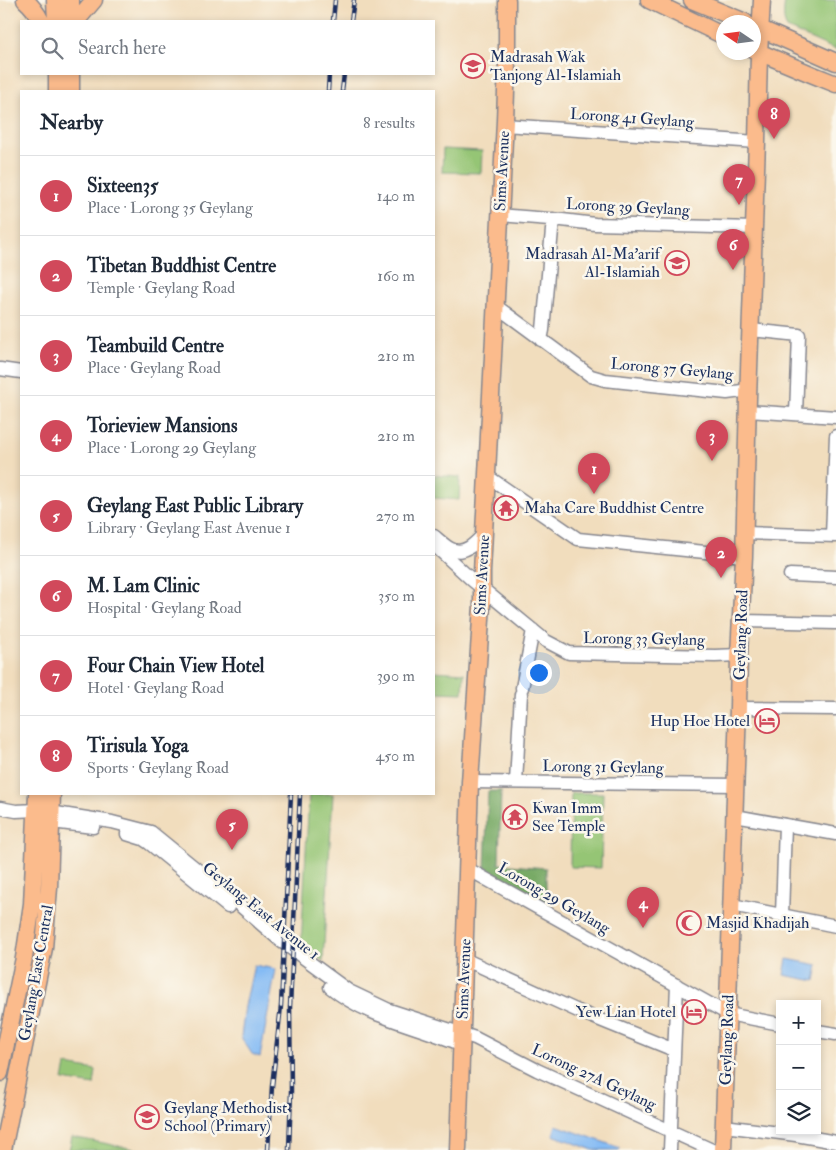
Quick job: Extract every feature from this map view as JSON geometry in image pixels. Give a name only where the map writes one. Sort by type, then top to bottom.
[{"type":"main road","points":[[25,0],[40,20]]},
{"type":"main road","points":[[55,0],[56,20]]},
{"type":"main road","points":[[71,0],[71,20]]},
{"type":"main road","points":[[78,20],[94,0]]},
{"type":"main road","points":[[494,0],[501,9],[508,31]]},
{"type":"main road","name":"Sims Avenue","points":[[458,1150],[470,782],[482,605],[508,0]]},
{"type":"main road","points":[[649,0],[716,32]]},
{"type":"main road","points":[[692,0],[728,15]]},
{"type":"main road","name":"Geylang Road","points":[[759,15],[762,0]]},
{"type":"main road","points":[[761,30],[836,62]]},
{"type":"main road","points":[[761,53],[836,84]]},
{"type":"main road","name":"Geylang Road","points":[[723,1150],[755,228],[756,60]]},
{"type":"main road","points":[[57,75],[57,90]]},
{"type":"main road","points":[[71,75],[71,90]]},
{"type":"main road","name":"Geylang East Central","points":[[0,1073],[26,945],[43,812],[52,795]]},
{"type":"main road","name":"Geylang East Central","points":[[3,1150],[44,948],[49,888],[43,812]]},
{"type":"street","name":"Lorong 41 Geylang","points":[[504,125],[757,142]]},
{"type":"street","name":"Lorong 39 Geylang","points":[[500,215],[595,224],[755,228]]},
{"type":"street","points":[[541,340],[544,330],[554,219]]},
{"type":"street","name":"Lorong 37 Geylang","points":[[496,306],[591,376],[605,380],[728,393],[742,391],[748,387]]},
{"type":"street","points":[[751,330],[799,335],[796,414]]},
{"type":"street","points":[[0,369],[20,372]]},
{"type":"street","points":[[748,411],[836,417]]},
{"type":"street","points":[[744,533],[834,536],[836,436]]},
{"type":"street","points":[[487,476],[578,539],[744,556]]},
{"type":"street","points":[[435,537],[453,550],[464,550],[484,534]]},
{"type":"street","name":"Lorong 33 Geylang","points":[[435,546],[532,630],[546,641],[564,651],[574,654],[739,655]]},
{"type":"street","points":[[790,575],[836,576]]},
{"type":"street","points":[[741,620],[836,623]]},
{"type":"street","points":[[516,782],[522,691],[532,630]]},
{"type":"street","points":[[738,708],[836,710]]},
{"type":"street","name":"Lorong 31 Geylang","points":[[470,782],[736,786]]},
{"type":"street","name":"Geylang East Avenue 1","points":[[0,808],[16,811],[43,812],[143,839],[344,998],[366,1010],[399,1023],[442,1037],[462,1039]]},
{"type":"street","points":[[735,816],[836,834]]},
{"type":"street","points":[[782,915],[785,825]]},
{"type":"street","name":"Lorong 29 Geylang","points":[[468,869],[728,1014],[776,1023]]},
{"type":"street","points":[[732,905],[836,926]]},
{"type":"street","points":[[464,959],[578,1011],[674,1050]]},
{"type":"street","points":[[670,1150],[677,986]]},
{"type":"street","points":[[821,1032],[836,1034]]},
{"type":"street","name":"Lorong 27A Geylang","points":[[462,1039],[475,1038],[533,1068],[712,1150]]},
{"type":"street","points":[[724,1126],[836,1142]]},
{"type":"green space","points":[[785,0],[836,0],[836,50],[787,28],[784,18]]},
{"type":"green space","points":[[443,149],[482,151],[481,173],[442,172]]},
{"type":"green space","points":[[435,475],[460,477],[459,500],[435,498]]},
{"type":"green space","points":[[435,671],[464,673],[463,693],[435,692]]},
{"type":"green space","points":[[488,791],[501,791],[499,864],[546,868],[546,901],[485,868]]},
{"type":"green space","points":[[571,793],[603,793],[601,868],[570,867]]},
{"type":"green space","points":[[309,795],[333,795],[323,961],[301,946]]},
{"type":"green space","points":[[66,1065],[96,1070],[94,1085],[63,1080]]},
{"type":"green space","points":[[72,1137],[140,1150],[69,1150]]},
{"type":"water","points":[[787,959],[818,965],[815,981],[784,975]]},
{"type":"water","points":[[254,965],[276,969],[260,1057],[252,1054],[241,1037],[245,1006]]},
{"type":"water","points":[[556,1125],[620,1148],[619,1150],[593,1150],[553,1135]]},
{"type":"railway","points":[[333,20],[335,0]]},
{"type":"railway","points":[[351,20],[354,0]]},
{"type":"railway","points":[[328,90],[329,75]]},
{"type":"railway","points":[[342,90],[344,75]]},
{"type":"railway","points":[[268,1150],[272,1086],[281,1006],[291,795]]},
{"type":"railway","points":[[289,1150],[291,1091],[290,1007],[300,795]]},
{"type":"place","name":"Madrasah Wak Tanjong Al-Islamiah","points":[[473,66]]},
{"type":"place","name":"Tirisula Yoga","points":[[774,139]]},
{"type":"place","name":"Four Chain View Hotel","points":[[739,205]]},
{"type":"place","name":"Madrasah Al-Ma'arif Al-Islamiah","points":[[677,263]]},
{"type":"place","name":"M. Lam Clinic","points":[[733,270]]},
{"type":"place","name":"Teambuild Centre","points":[[712,461]]},
{"type":"place","name":"Sixteen35","points":[[594,494]]},
{"type":"place","name":"Maha Care Buddhist Centre","points":[[506,508]]},
{"type":"place","name":"Tibetan Buddhist Centre","points":[[721,578]]},
{"type":"place","name":"Hup Hoe Hotel","points":[[767,721]]},
{"type":"place","name":"Kwan Imm See Temple","points":[[515,817]]},
{"type":"place","name":"Geylang East Public Library","points":[[232,850]]},
{"type":"place","name":"Masjid Khadijah","points":[[689,923]]},
{"type":"place","name":"Torieview Mansions","points":[[643,928]]},
{"type":"place","name":"Yew Lian Hotel","points":[[694,1012]]},
{"type":"place","name":"Geylang Methodist School (Primary)","points":[[147,1117]]}]
